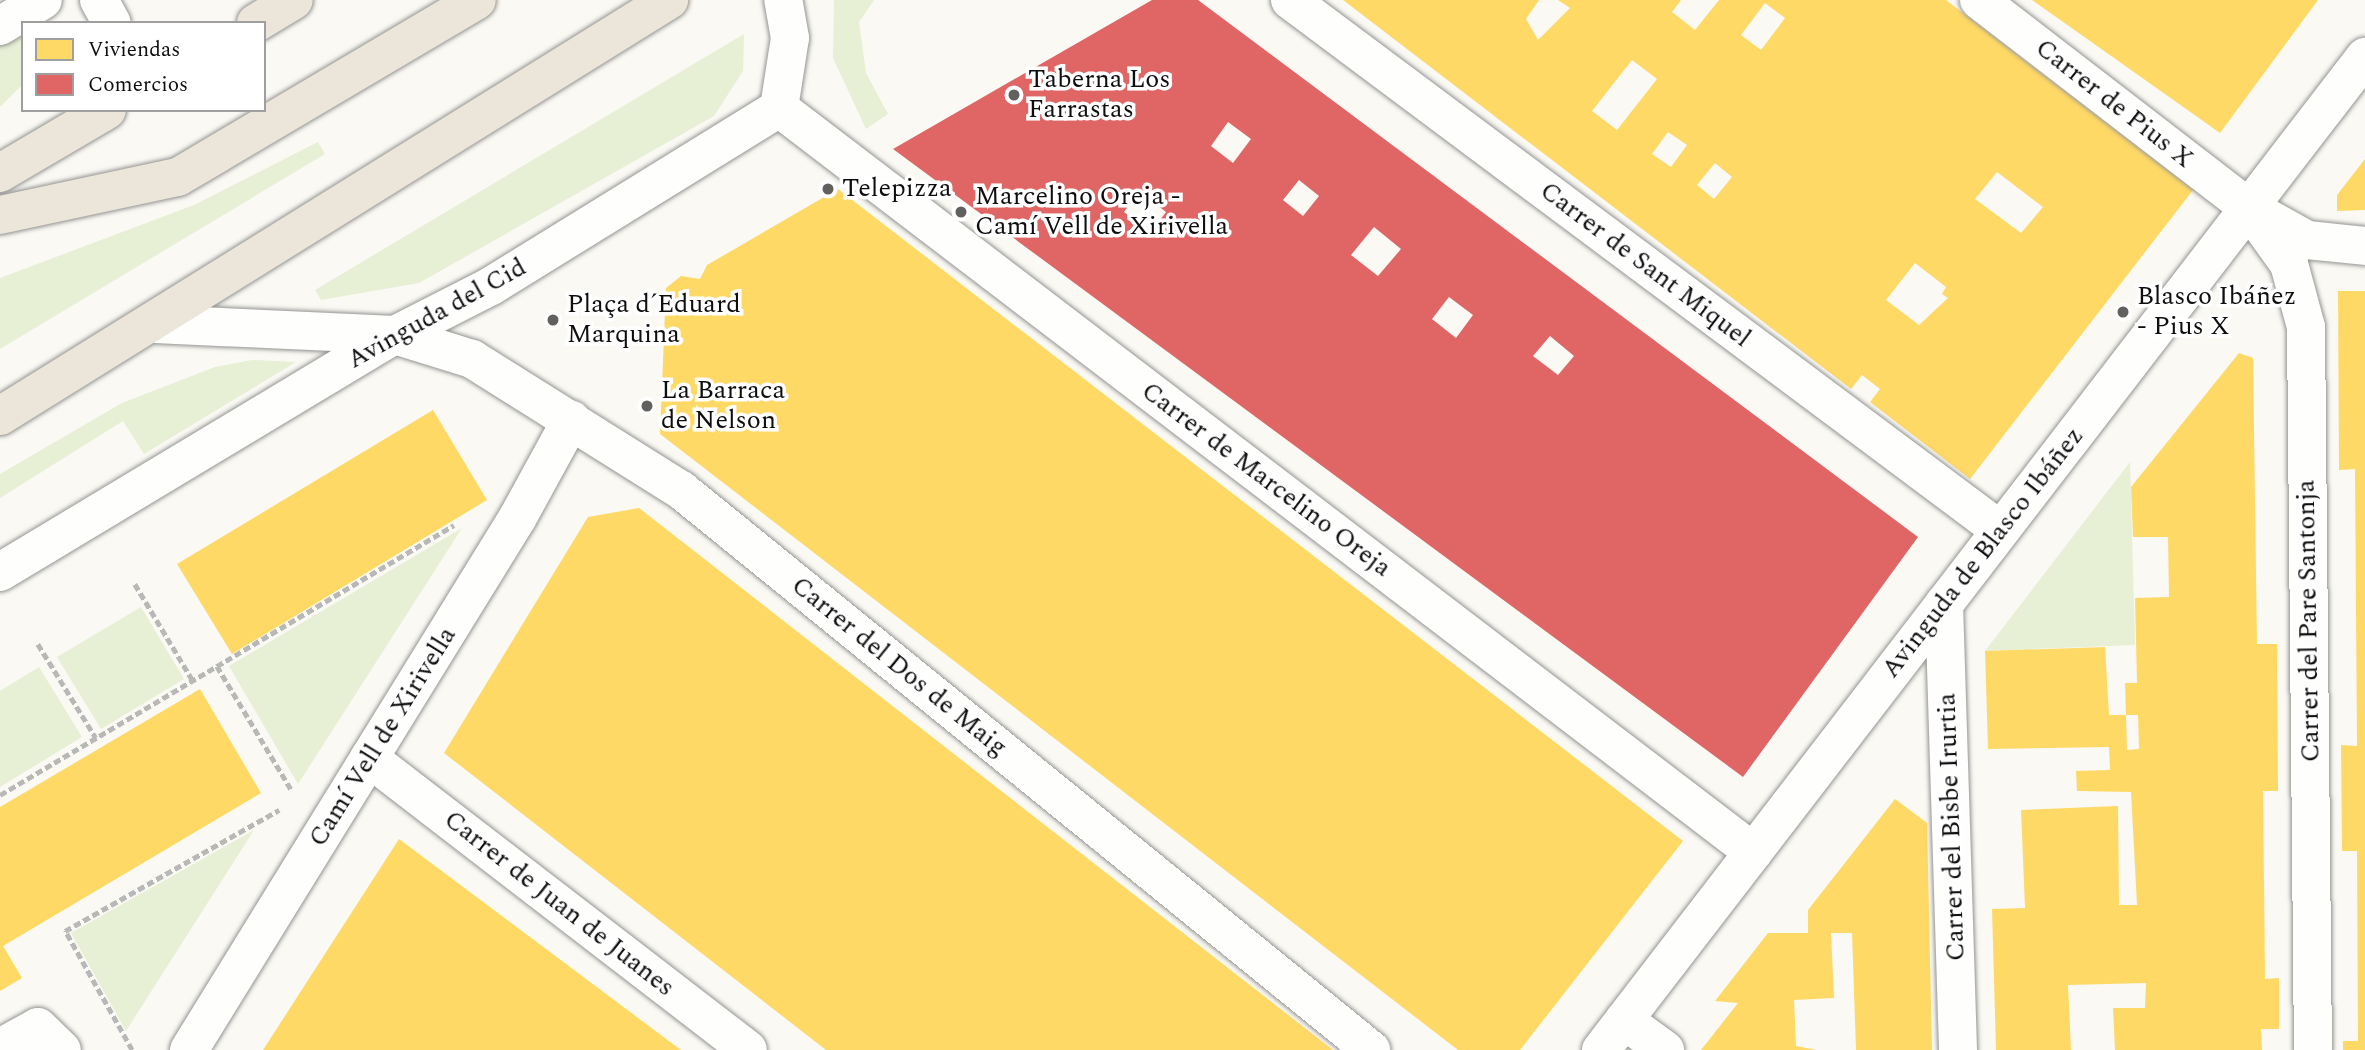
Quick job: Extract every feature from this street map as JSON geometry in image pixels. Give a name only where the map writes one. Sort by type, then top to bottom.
[{"type":"main road","points":[[259,21],[294,0]]},
{"type":"main road","points":[[0,215],[178,177],[477,0]]},
{"type":"main road","points":[[0,416],[155,324],[669,0]]},
{"type":"main road","points":[[0,173],[104,112]]},
{"type":"street","points":[[0,26],[43,0]]},
{"type":"street","points":[[99,0],[111,21]]},
{"type":"street","points":[[779,108],[790,38],[783,0]]},
{"type":"street","name":"Carrer de Sant Miquel","points":[[1290,0],[2000,530]]},
{"type":"street","name":"Carrer de Pius X","points":[[1979,0],[2248,207]]},
{"type":"street","name":"Avinguda de Blasco Ibáñez","points":[[1601,1050],[2365,57]]},
{"type":"street","name":"Avinguda del Cid","points":[[0,572],[395,335],[491,286],[779,108]]},
{"type":"street","name":"Carrer de Marcelino Oreja","points":[[779,108],[1753,852]]},
{"type":"street","points":[[2248,207],[2307,240],[2365,246]]},
{"type":"street","name":"Carrer del Pare Santonja","points":[[2248,207],[2290,264],[2306,327],[2313,1050]]},
{"type":"street","points":[[155,324],[395,335]]},
{"type":"street","name":"Carrer del Dos de Maig","points":[[395,335],[472,359],[681,490],[1371,1050]]},
{"type":"street","name":"Camí Vell de Xirivella","points":[[189,1050],[369,758],[571,420]]},
{"type":"street","name":"Carrer del Bisbe Irurtia","points":[[1944,604],[1958,1050]]},
{"type":"street","name":"Carrer de Juan de Juanes","points":[[369,758],[748,1050]]},
{"type":"street","points":[[1624,1020],[1665,1050]]},
{"type":"street","points":[[0,1048],[38,1027],[62,1050]]},
{"type":"path","points":[[0,795],[467,518]]},
{"type":"path","points":[[135,584],[193,681]]},
{"type":"path","points":[[38,644],[96,738]]},
{"type":"path","points":[[217,666],[297,800]]},
{"type":"path","points":[[132,1050],[65,931],[285,806]]},
{"type":"green space","points":[[834,0],[874,0],[859,22],[866,73],[888,114],[866,129],[833,58]]},
{"type":"green space","points":[[21,32],[21,86],[0,107],[0,44]]},
{"type":"green space","points":[[744,34],[743,71],[714,116],[419,283],[321,300],[315,290]]},
{"type":"green space","points":[[318,142],[325,154],[0,349],[0,278],[194,205]]},
{"type":"green space","points":[[252,360],[296,362],[144,454],[123,421],[0,498],[0,474],[122,403],[215,367]]},
{"type":"green space","points":[[2130,462],[2135,645],[1985,651]]},
{"type":"green space","points":[[462,528],[298,784],[229,666]]},
{"type":"green space","points":[[141,607],[184,679],[101,729],[57,657]]},
{"type":"green space","points":[[39,667],[82,737],[0,787],[0,691]]},
{"type":"green space","points":[[254,830],[126,1031],[71,933]]},
{"type":"building: Viviendas","points":[[1343,0],[1539,0],[1526,19],[1538,40],[1570,8],[1558,0],[1681,0],[1672,12],[1695,30],[1719,0],[1946,0],[2193,190],[1970,479],[1870,402],[1880,389],[1862,375],[1851,389]],"holes":[[[1765,3],[1785,18],[1761,50],[1741,35]],[[1632,60],[1657,79],[1617,130],[1592,111]],[[1668,132],[1687,145],[1671,167],[1652,154]],[[1715,163],[1732,177],[1714,199],[1697,185]],[[1997,172],[2043,207],[2021,233],[1975,199]],[[1915,263],[1946,287],[1942,294],[1948,298],[1919,325],[1886,300]]]},
{"type":"building: Viviendas","points":[[2032,0],[2318,0],[2220,133]]},
{"type":"building: Viviendas","points":[[2365,159],[2365,210],[2337,211],[2337,195]]},
{"type":"building: Viviendas","points":[[838,189],[1683,841],[1520,1050],[1458,1050],[660,434],[666,288],[681,276],[700,279],[707,265]]},
{"type":"building: Viviendas","points":[[2338,291],[2365,291],[2365,1050],[2343,1050],[2343,1041],[2358,1041],[2357,851],[2342,851],[2341,745],[2357,746],[2355,469],[2339,470]]},
{"type":"building: Viviendas","points":[[2239,353],[2253,358],[2257,644],[2277,644],[2278,791],[2263,791],[2265,979],[2279,978],[2279,1029],[2261,1029],[2262,1050],[2115,1050],[2113,1008],[2145,1008],[2146,983],[2068,985],[2071,1050],[1996,1050],[1992,909],[2025,908],[2021,810],[2118,806],[2119,905],[2137,905],[2131,792],[2077,791],[2076,771],[2110,770],[2109,747],[1988,749],[1985,651],[2105,647],[2109,715],[2126,715],[2125,683],[2137,683],[2135,598],[2169,597],[2168,537],[2133,537],[2131,487]],"holes":[[[2126,715],[2138,715],[2139,749],[2127,750]]]},
{"type":"building: Viviendas","points":[[433,410],[487,500],[232,654],[177,564]]},
{"type":"building: Viviendas","points":[[639,508],[1333,1050],[826,1050],[444,753],[588,517]]},
{"type":"building: Viviendas","points":[[200,689],[261,793],[3,946],[22,978],[0,991],[0,807]]},
{"type":"building: Viviendas","points":[[1895,799],[1927,823],[1932,1050],[1856,1050],[1852,933],[1831,933],[1834,998],[1794,1000],[1796,1046],[1816,1050],[1701,1050],[1738,1003],[1715,1001],[1768,933],[1808,933],[1808,910]]},
{"type":"building: Viviendas","points":[[399,839],[681,1050],[263,1050]]},
{"type":"building: Comercios","points":[[1152,0],[1198,0],[1918,537],[1743,777],[893,149]],"holes":[[[1228,122],[1251,139],[1233,163],[1211,146]],[[1299,180],[1319,196],[1303,216],[1283,200]],[[1139,191],[1166,212],[1151,232],[1124,212]],[[1374,227],[1401,249],[1378,276],[1351,255]],[[1449,297],[1473,315],[1456,338],[1432,319]],[[1550,336],[1574,356],[1558,375],[1533,356]]]},
{"type":"place","name":"Taberna Los Farrastas","points":[[1014,95]]},
{"type":"place","name":"Telepizza","points":[[828,189]]},
{"type":"place","name":"Marcelino Oreja - Camí Vell de Xirivella","points":[[961,212]]},
{"type":"place","name":"Blasco Ibáñez - Pius X","points":[[2123,312]]},
{"type":"place","name":"Plaça d´Eduard Marquina","points":[[553,320]]},
{"type":"place","name":"La Barraca de Nelson","points":[[647,406]]}]
